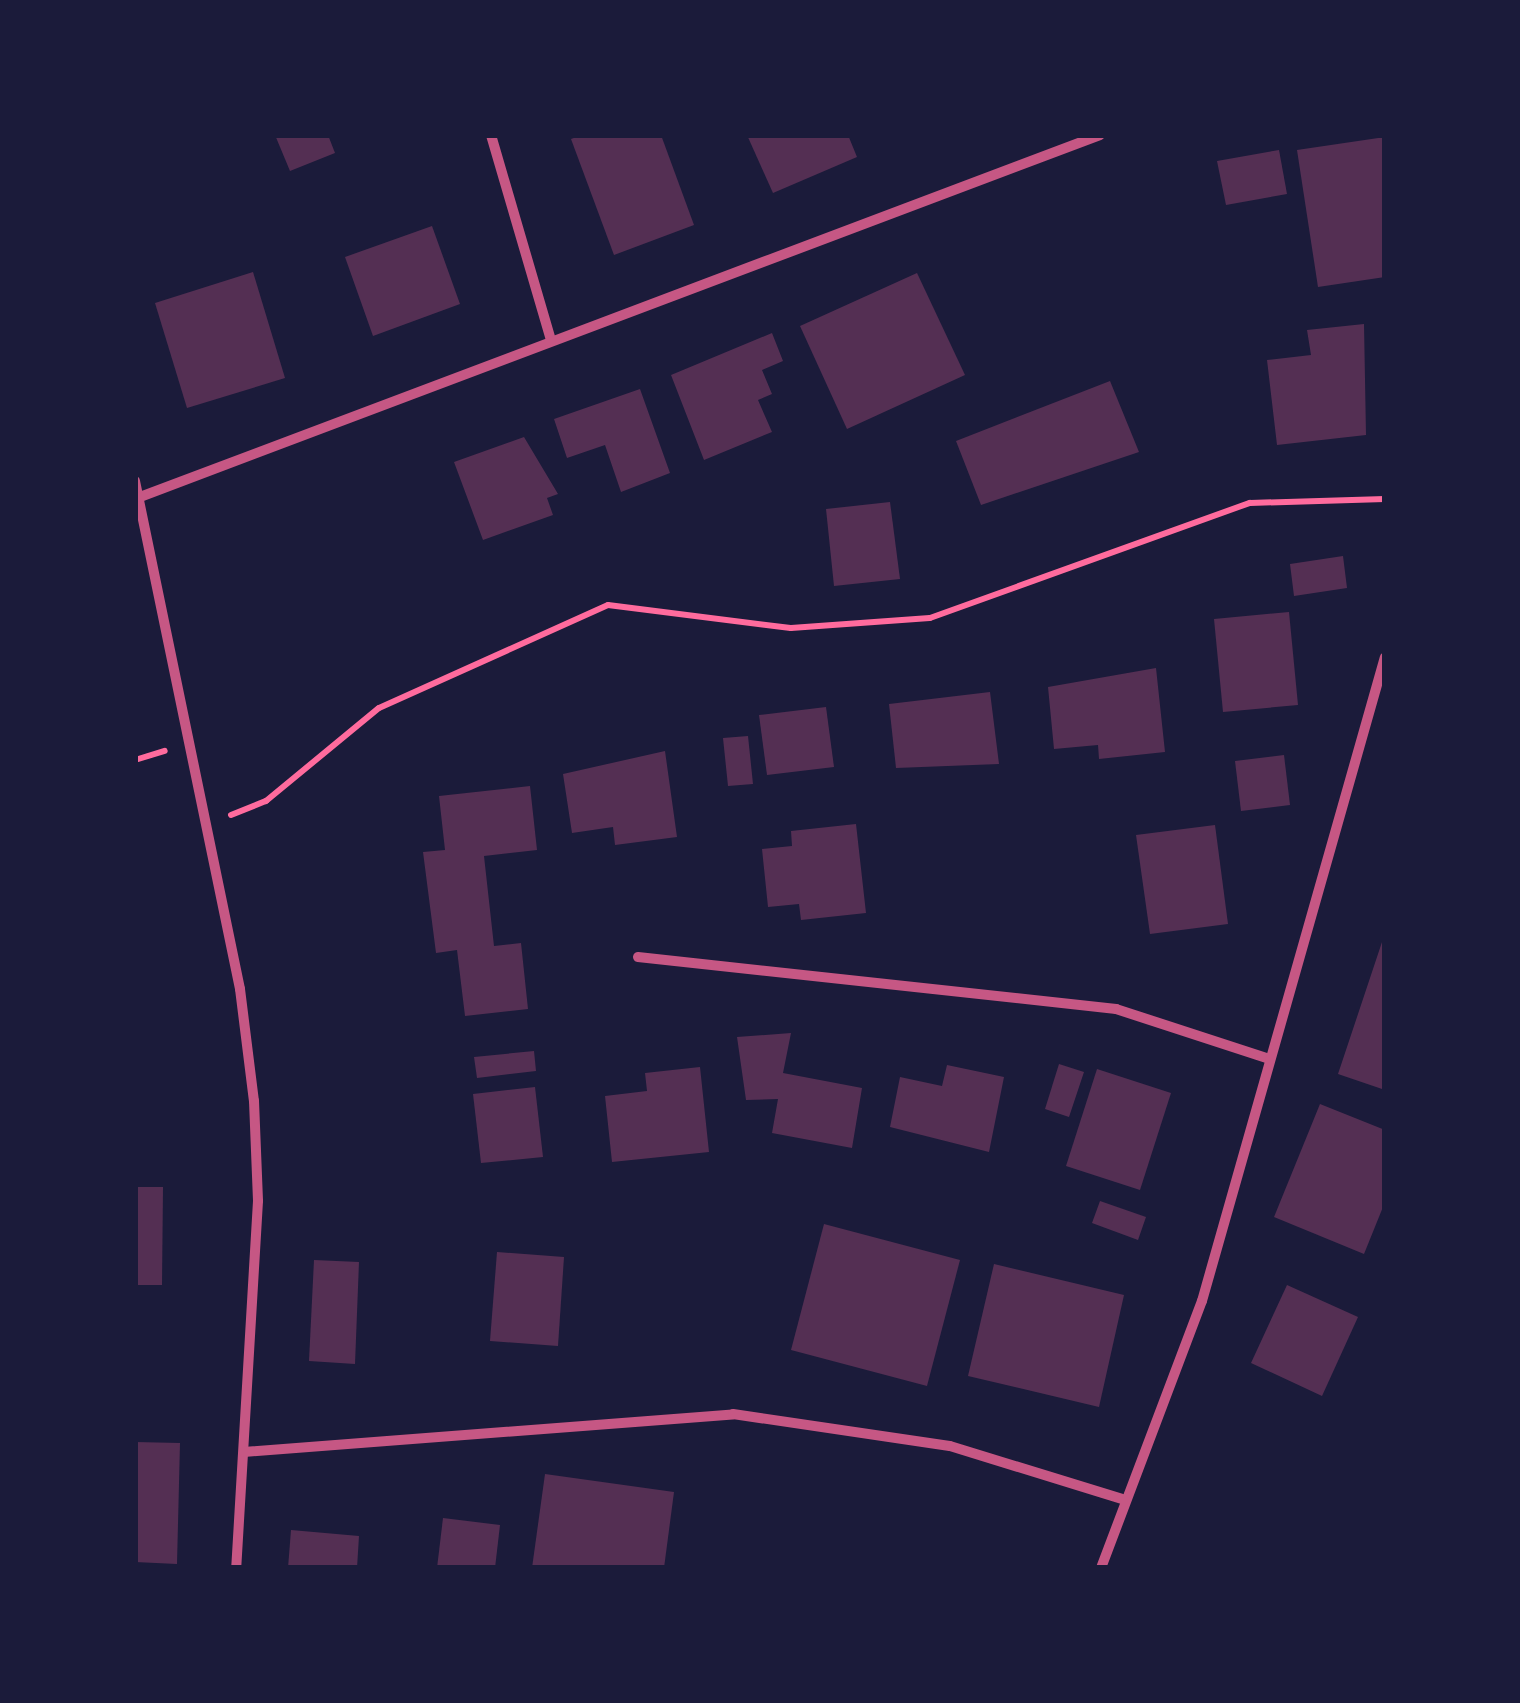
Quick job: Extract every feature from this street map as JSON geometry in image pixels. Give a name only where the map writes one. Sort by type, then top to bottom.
[{"type":"street","points":[[490,135],[551,340]]},
{"type":"street","points":[[140,497],[1100,135]]},
{"type":"street","points":[[135,481],[207,824],[254,1102],[258,1201],[236,1568]]},
{"type":"street","points":[[1101,1568],[1202,1301],[1267,1058],[1385,657]]},
{"type":"street","points":[[638,957],[1116,1009],[1267,1058]]},
{"type":"street","points":[[244,1452],[733,1414],[950,1446],[1126,1500]]},
{"type":"path","points":[[207,824],[266,802],[378,708],[608,605],[791,628],[930,618],[1250,503],[1364,493],[1385,499]]},
{"type":"building","points":[[275,135],[328,135],[335,153],[290,171]]},
{"type":"building","points":[[582,135],[661,135],[694,225],[614,255],[571,139]]},
{"type":"building","points":[[747,135],[848,135],[857,157],[773,193]]},
{"type":"building","points":[[1385,137],[1385,277],[1318,287],[1297,150]]},
{"type":"building","points":[[1279,150],[1287,194],[1226,205],[1217,161]]},
{"type":"building","points":[[432,226],[460,304],[373,336],[345,257]]},
{"type":"building","points":[[253,272],[285,378],[187,408],[155,303]]},
{"type":"building","points":[[917,273],[965,375],[847,429],[800,326]]},
{"type":"building","points":[[1364,324],[1366,435],[1277,445],[1267,360],[1311,355],[1307,330]]},
{"type":"building","points":[[772,333],[783,361],[762,370],[772,394],[758,400],[772,432],[704,460],[671,375]]},
{"type":"building","points":[[1110,381],[1139,452],[981,505],[956,441]]},
{"type":"building","points":[[640,389],[670,473],[621,492],[605,445],[567,458],[554,419]]},
{"type":"building","points":[[524,437],[558,494],[547,498],[553,515],[483,540],[454,462]]},
{"type":"building","points":[[890,502],[900,579],[834,586],[826,509]]},
{"type":"building","points":[[1343,556],[1347,588],[1294,596],[1290,564]]},
{"type":"building","points":[[1289,612],[1298,705],[1223,712],[1214,619]]},
{"type":"building","points":[[1156,668],[1165,752],[1099,759],[1098,745],[1054,749],[1048,687]]},
{"type":"building","points":[[990,692],[999,764],[896,768],[889,704]]},
{"type":"building","points":[[826,707],[834,767],[767,775],[759,715]]},
{"type":"building","points":[[748,736],[753,784],[728,786],[723,738]]},
{"type":"building","points":[[665,751],[677,837],[615,845],[613,827],[572,833],[563,774]]},
{"type":"building","points":[[1284,755],[1290,805],[1241,811],[1235,761]]},
{"type":"building","points":[[530,786],[537,850],[484,856],[494,946],[521,943],[528,1009],[465,1016],[457,950],[436,953],[423,852],[445,850],[439,796]]},
{"type":"building","points":[[856,824],[866,913],[801,920],[799,904],[768,907],[762,849],[792,846],[791,831]]},
{"type":"building","points":[[1215,825],[1228,924],[1150,934],[1136,835]]},
{"type":"building","points":[[1385,933],[1385,1090],[1338,1074]]},
{"type":"building","points":[[791,1033],[783,1073],[862,1088],[852,1148],[772,1133],[778,1099],[746,1100],[737,1037]]},
{"type":"building","points":[[534,1051],[536,1071],[477,1078],[474,1057]]},
{"type":"building","points":[[1059,1064],[1084,1072],[1069,1117],[1045,1109]]},
{"type":"building","points":[[947,1065],[1004,1077],[989,1152],[890,1127],[900,1077],[942,1086]]},
{"type":"building","points":[[700,1067],[709,1152],[612,1162],[605,1096],[647,1091],[645,1073]]},
{"type":"building","points":[[1097,1069],[1171,1093],[1140,1190],[1066,1166]]},
{"type":"building","points":[[535,1087],[543,1157],[481,1163],[473,1094]]},
{"type":"building","points":[[1320,1104],[1385,1130],[1385,1202],[1364,1254],[1274,1217]]},
{"type":"building","points":[[135,1187],[163,1187],[162,1285],[135,1285]]},
{"type":"building","points":[[1100,1201],[1146,1217],[1138,1240],[1092,1223]]},
{"type":"building","points":[[824,1224],[960,1260],[927,1386],[791,1350]]},
{"type":"building","points":[[497,1252],[564,1257],[558,1346],[490,1341]]},
{"type":"building","points":[[314,1260],[359,1262],[355,1364],[309,1361]]},
{"type":"building","points":[[994,1264],[1124,1295],[1099,1407],[968,1376]]},
{"type":"building","points":[[1287,1285],[1358,1317],[1322,1396],[1251,1363]]},
{"type":"building","points":[[135,1442],[180,1443],[177,1564],[135,1562]]},
{"type":"building","points":[[545,1474],[674,1492],[664,1568],[532,1568]]},
{"type":"building","points":[[443,1518],[500,1525],[495,1568],[437,1568]]},
{"type":"building","points":[[291,1530],[359,1536],[357,1568],[288,1568]]}]
